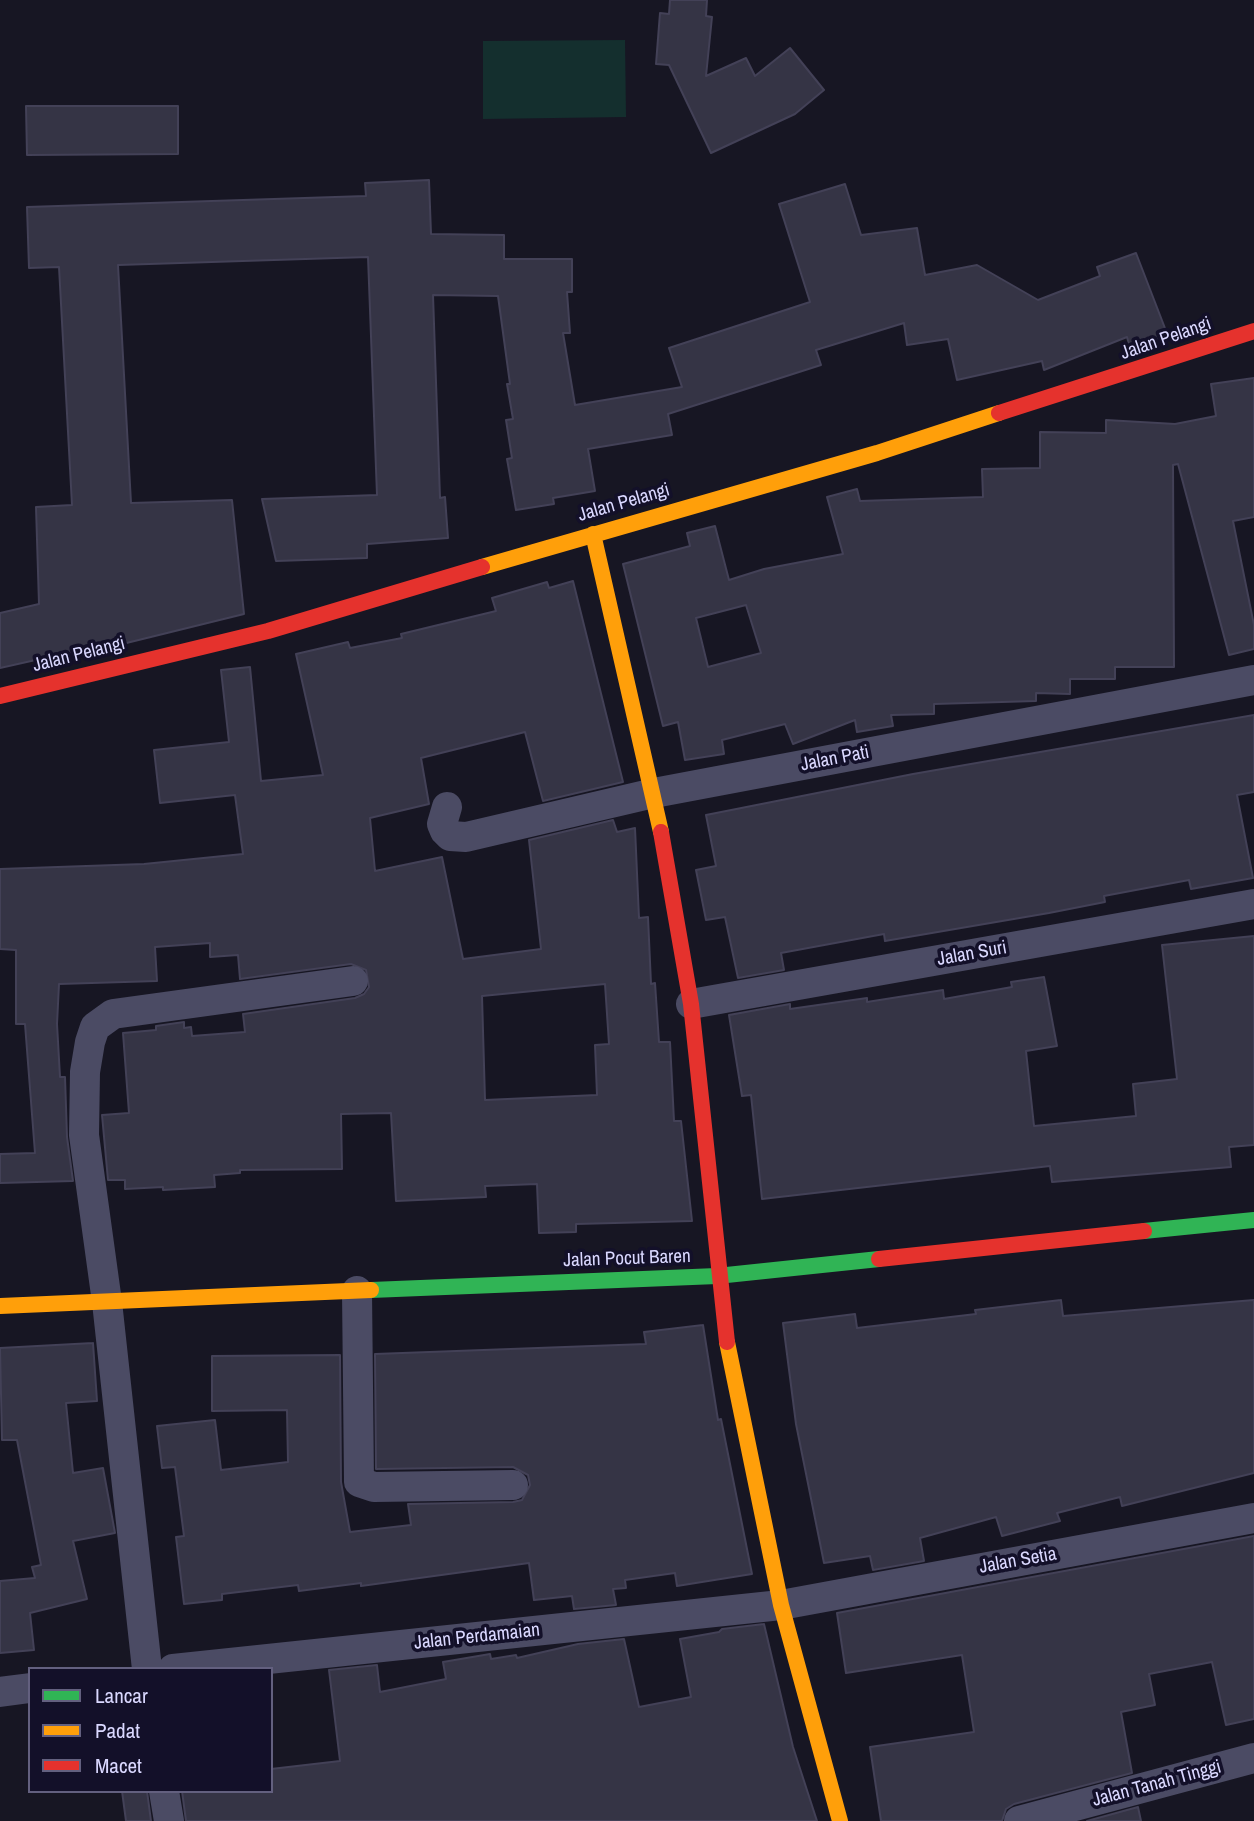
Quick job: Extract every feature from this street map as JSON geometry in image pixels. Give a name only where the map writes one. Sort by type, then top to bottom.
[{"type":"street","name":"Jalan Pelangi","points":[[0,696],[268,631],[877,453],[1254,331]]},
{"type":"street","points":[[593,534],[654,793],[691,1004],[717,1276],[726,1335],[781,1605],[840,1821]]},
{"type":"street","name":"Jalan Pati","points":[[447,807],[442,824],[445,831],[450,836],[466,837],[654,793],[1254,680]]},
{"type":"street","name":"Jalan Suri","points":[[691,1004],[1254,904]]},
{"type":"street","points":[[147,1667],[107,1302],[84,1135],[86,1072],[95,1027],[113,1014],[353,981]]},
{"type":"street","name":"Jalan Pocut Baren","points":[[0,1306],[717,1276],[1254,1220]]},
{"type":"street","points":[[357,1291],[359,1482],[374,1488],[513,1485]]},
{"type":"street","name":"Jalan Setia","points":[[781,1605],[1254,1518]]},
{"type":"street","name":"Jalan Perdamaian","points":[[192,1667],[781,1605]]},
{"type":"street","points":[[0,1692],[28,1688]]},
{"type":"street","name":"Jalan Tanah Tinggi","points":[[1019,1821],[1254,1758]]},
{"type":"street","points":[[164,1793],[169,1821]]},
{"type":"green space","points":[[625,40],[626,117],[483,119],[483,41]]},
{"type":"building","points":[[670,0],[707,0],[706,16],[712,17],[706,76],[746,58],[755,76],[790,48],[824,90],[795,114],[711,153],[669,65],[656,64],[660,13],[669,14]]},
{"type":"building","points":[[26,106],[178,106],[178,154],[27,155]]},
{"type":"building","points":[[429,180],[431,234],[504,235],[504,259],[572,259],[572,292],[567,292],[570,333],[563,333],[575,405],[682,387],[669,348],[810,302],[779,204],[845,184],[861,235],[917,228],[925,275],[977,265],[1038,300],[1100,276],[1097,267],[1136,253],[1168,336],[1130,348],[1127,337],[1044,370],[1042,361],[957,380],[948,339],[907,345],[904,323],[816,350],[821,365],[668,414],[672,435],[588,449],[595,491],[553,498],[554,504],[516,510],[507,459],[512,458],[506,420],[513,419],[498,296],[433,295],[440,498],[445,497],[448,538],[367,544],[367,558],[276,561],[262,499],[377,495],[368,257],[118,265],[131,503],[232,500],[244,614],[90,652],[89,648],[0,668],[0,613],[39,604],[36,507],[72,505],[59,267],[29,268],[27,207],[366,196],[365,183]]},
{"type":"building","points":[[1254,378],[1254,517],[1233,521],[1254,625],[1254,649],[1229,655],[1178,464],[1173,465],[1174,667],[1115,667],[1115,679],[1070,679],[1070,694],[1036,693],[1036,701],[934,704],[934,714],[891,715],[893,726],[857,732],[855,720],[793,744],[785,724],[722,740],[724,754],[685,760],[678,722],[663,726],[623,564],[690,546],[687,533],[715,526],[729,580],[764,569],[843,554],[827,497],[857,489],[860,501],[983,497],[982,469],[1040,468],[1040,432],[1106,433],[1106,420],[1175,424],[1216,416],[1211,384]],"holes":[[[746,605],[761,653],[708,667],[696,618]]]},
{"type":"building","points":[[573,581],[623,782],[543,801],[525,732],[421,758],[429,804],[370,818],[375,871],[442,857],[463,959],[541,949],[529,840],[613,820],[617,832],[635,828],[639,918],[648,917],[651,984],[655,983],[659,1042],[670,1042],[674,1121],[681,1121],[692,1221],[576,1224],[576,1232],[539,1233],[537,1184],[485,1186],[486,1197],[396,1201],[391,1113],[341,1114],[342,1169],[240,1170],[240,1173],[214,1175],[215,1187],[163,1190],[163,1187],[125,1189],[125,1180],[108,1180],[102,1115],[129,1113],[123,1033],[156,1030],[156,1026],[184,1022],[184,1028],[191,1027],[192,1036],[245,1032],[243,1014],[355,998],[364,994],[369,987],[366,970],[351,964],[240,979],[238,955],[210,957],[210,943],[155,947],[157,981],[59,984],[57,1024],[60,1077],[65,1077],[67,1137],[73,1181],[0,1183],[0,1154],[35,1153],[25,1024],[16,1024],[16,950],[0,949],[0,869],[144,864],[243,854],[235,795],[160,803],[154,750],[229,742],[221,670],[250,667],[261,781],[323,775],[296,654],[348,642],[350,648],[402,638],[401,634],[496,611],[492,598],[547,582],[549,588]],"holes":[[[605,984],[609,1044],[595,1045],[597,1095],[485,1100],[482,996]]]},
{"type":"building","points":[[1254,715],[1254,792],[1237,795],[1253,878],[1191,889],[1189,880],[1104,896],[1105,902],[1049,913],[885,941],[884,934],[781,953],[784,970],[738,978],[725,917],[706,920],[696,870],[716,866],[706,815],[913,774]]},
{"type":"building","points":[[1254,936],[1254,1145],[1229,1147],[1231,1167],[1052,1182],[1050,1166],[762,1199],[751,1095],[742,1096],[729,1015],[790,1004],[790,1009],[867,998],[867,1002],[943,990],[944,999],[1012,987],[1011,982],[1044,977],[1057,1046],[1026,1051],[1034,1126],[1136,1116],[1133,1084],[1177,1079],[1162,945]]},
{"type":"building","points":[[1061,1300],[1063,1316],[1254,1300],[1254,1473],[1122,1506],[1120,1497],[1057,1513],[1060,1521],[1002,1536],[996,1517],[920,1538],[924,1561],[873,1570],[870,1556],[824,1563],[796,1424],[783,1323],[855,1314],[857,1328],[976,1314],[975,1310]]},
{"type":"building","points":[[703,1325],[718,1420],[721,1419],[752,1574],[677,1586],[675,1573],[625,1580],[626,1588],[613,1589],[616,1605],[574,1609],[572,1596],[534,1600],[529,1563],[361,1586],[361,1583],[299,1591],[298,1585],[222,1594],[222,1600],[184,1604],[176,1537],[184,1536],[175,1467],[162,1468],[157,1426],[215,1420],[221,1470],[288,1462],[287,1410],[212,1411],[212,1356],[340,1355],[341,1482],[350,1532],[411,1525],[408,1504],[522,1500],[530,1485],[528,1475],[513,1467],[376,1469],[375,1354],[646,1344],[644,1332]]},
{"type":"building","points":[[93,1343],[97,1401],[66,1403],[73,1473],[103,1468],[115,1533],[73,1541],[87,1599],[30,1613],[34,1650],[0,1653],[0,1581],[35,1578],[32,1567],[41,1565],[17,1440],[2,1440],[0,1348]]},
{"type":"building","points":[[1254,1536],[1254,1719],[1226,1725],[1212,1662],[1149,1674],[1155,1705],[1121,1712],[1132,1773],[1014,1804],[1006,1809],[1002,1821],[881,1821],[870,1747],[974,1732],[962,1655],[846,1673],[837,1613]]},
{"type":"building","points":[[764,1624],[793,1747],[817,1821],[186,1821],[182,1793],[273,1793],[273,1769],[340,1761],[329,1670],[377,1665],[380,1692],[446,1679],[443,1662],[490,1654],[491,1659],[516,1655],[517,1658],[578,1644],[624,1639],[639,1707],[691,1697],[680,1639],[719,1632],[722,1629]]},
{"type":"building","points":[[122,1793],[147,1793],[151,1821],[126,1821]]},
{"type":"building","points":[[1138,1807],[1141,1821],[1087,1821]]},
{"type":"traffic: fast","points":[[1144,1231],[1254,1220]]},
{"type":"traffic: fast","points":[[371,1290],[717,1276],[879,1259]]},
{"type":"traffic: slow","points":[[482,567],[877,453],[999,413]]},
{"type":"traffic: slow","points":[[593,534],[661,832]]},
{"type":"traffic: slow","points":[[0,1306],[371,1290]]},
{"type":"traffic: slow","points":[[727,1342],[781,1605],[840,1821]]},
{"type":"traffic: jam","points":[[999,413],[1254,331]]},
{"type":"traffic: jam","points":[[0,696],[268,631],[482,567]]},
{"type":"traffic: jam","points":[[661,832],[691,1004],[727,1342]]},
{"type":"traffic: jam","points":[[879,1259],[1144,1231]]}]
